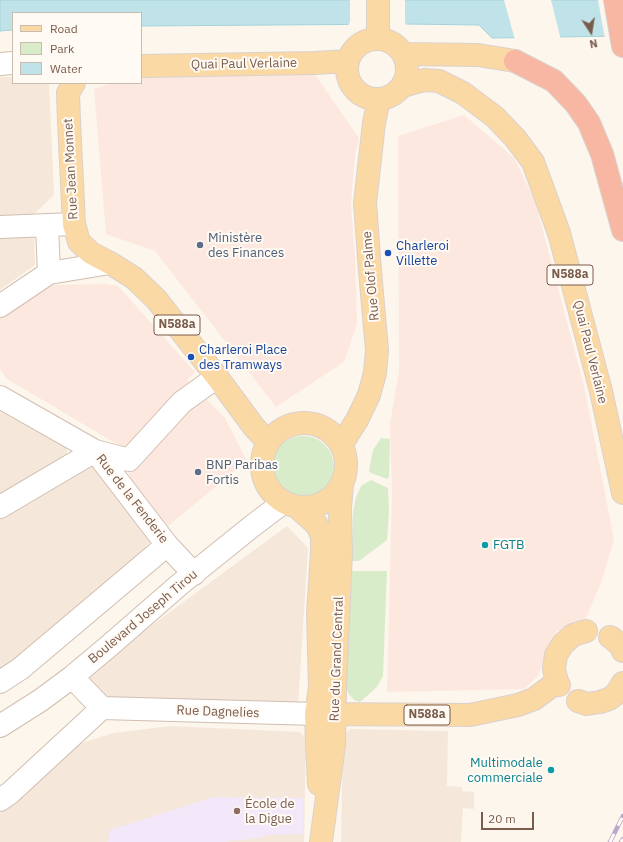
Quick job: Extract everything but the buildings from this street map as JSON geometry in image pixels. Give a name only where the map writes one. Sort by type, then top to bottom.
[{"type":"highway","points":[[615,0],[623,46]]},
{"type":"highway","points":[[515,62],[554,81],[576,104],[589,123],[602,154],[623,230]]},
{"type":"main road","points":[[378,0],[378,36]]},
{"type":"main road","points":[[379,99],[361,95],[349,80],[347,71],[348,61],[351,53],[361,43],[378,36],[398,46],[404,54],[408,65],[407,76],[403,86]]},
{"type":"main road","points":[[404,54],[478,55],[515,62]]},
{"type":"main road","name":"Quai Paul Verlaine","points":[[142,66],[315,63],[348,61]]},
{"type":"main road","name":"Quai Paul Verlaine","points":[[403,86],[424,80],[439,81],[463,93],[495,117],[515,138],[533,162],[559,233],[601,391],[623,493]]},
{"type":"main road","name":"Rue Jean Monnet","points":[[73,84],[68,93],[74,224],[79,242],[91,253],[134,278],[156,299],[217,376],[254,427],[268,442]]},
{"type":"main road","name":"N588a","points":[[379,99],[397,93],[403,86]]},
{"type":"main road","name":"Rue Olof Palme","points":[[341,445],[357,420],[369,395],[375,373],[377,350],[365,203],[374,123],[379,99]]},
{"type":"main road","points":[[302,422],[312,423],[324,427],[334,435],[341,445],[346,458],[346,471],[342,484],[334,495],[324,503],[311,507],[291,505],[274,496],[267,487],[262,476],[261,464],[263,453],[274,434],[283,428],[302,422]]},
{"type":"main road","name":"Rue du Grand Central","points":[[326,714],[335,688],[341,552],[340,508],[342,484]]},
{"type":"main road","name":"Rue du Grand Central","points":[[291,505],[316,525],[322,536],[318,614],[320,687],[333,750],[321,838]]},
{"type":"main road","name":"N588a","points":[[326,714],[470,715],[518,706],[534,699],[558,683],[554,669],[556,655],[563,644],[573,635],[586,631]]},
{"type":"main road","points":[[578,701],[587,704],[608,699],[616,694],[623,683]]},
{"type":"street","points":[[0,64],[12,63]]},
{"type":"street","points":[[0,227],[74,224]]},
{"type":"street","points":[[47,226],[49,273]]},
{"type":"street","points":[[0,306],[49,273],[110,263]]},
{"type":"street","points":[[0,507],[96,451],[129,460],[182,402],[217,376]]},
{"type":"street","name":"Rue de la Fenderie","points":[[0,397],[96,451],[167,545],[194,574]]},
{"type":"street","name":"Boulevard Joseph Tirou","points":[[0,726],[41,700],[72,677],[251,527],[291,505]]},
{"type":"street","points":[[0,682],[20,669],[167,545]]},
{"type":"street","points":[[0,800],[10,793],[102,708],[72,677]]},
{"type":"street","name":"Rue Dagnelies","points":[[102,708],[326,714]]},
{"type":"shaded area","points":[[311,69],[359,138],[355,155],[351,205],[355,255],[357,324],[344,362],[276,407],[155,251],[106,234],[94,89],[109,84],[142,84],[142,76]]},
{"type":"shaded area","points":[[0,77],[12,77],[12,84],[49,84],[54,195],[32,216],[0,217]]},
{"type":"shaded area","points":[[464,115],[514,158],[535,201],[584,386],[614,539],[602,580],[586,618],[557,631],[538,676],[524,689],[387,692],[392,492],[390,424],[399,371],[398,136]]},
{"type":"shaded area","points":[[34,236],[35,265],[0,290],[0,237]]},
{"type":"shaded area","points":[[106,284],[118,286],[195,372],[187,380],[225,418],[247,461],[168,526],[129,476],[127,450],[7,379],[0,369],[0,317],[49,285]]},
{"type":"shaded area","points":[[0,404],[67,442],[67,458],[0,498]]},
{"type":"shaded area","points":[[91,465],[146,533],[150,542],[115,581],[7,667],[0,670],[0,517]]},
{"type":"shaded area","points":[[287,526],[308,548],[298,707],[102,704],[84,675]]},
{"type":"shaded area","points":[[171,726],[300,732],[306,738],[304,842],[0,842],[0,813],[73,746],[113,733]]},
{"type":"shaded area","points":[[350,729],[448,731],[447,786],[462,787],[462,791],[474,792],[474,809],[463,808],[461,842],[341,842],[343,736]]},
{"type":"shaded area","name":"École de la Digue","points":[[213,797],[303,798],[303,834],[266,835],[260,838],[222,842],[108,842],[110,830]]},
{"type":"green space","points":[[297,436],[309,436],[325,445],[332,455],[334,467],[332,479],[325,489],[309,498],[297,498],[286,493],[277,484],[272,473],[272,461],[277,450],[286,441]]},
{"type":"green space","points":[[381,438],[390,439],[389,477],[387,479],[369,471],[373,450]]},
{"type":"green space","points":[[371,480],[388,488],[389,511],[387,540],[359,561],[352,561],[353,512],[356,497],[361,486]]},
{"type":"green space","points":[[352,571],[387,571],[383,676],[377,687],[360,702],[354,700],[348,693],[346,684]]},
{"type":"water","points":[[0,0],[623,0],[623,36],[492,38],[479,25],[406,24],[142,26],[142,12],[12,12],[12,30],[0,31]]},
{"type":"pier","points":[[350,0],[405,0],[406,26],[347,27],[350,22]]},
{"type":"pier","points":[[504,0],[551,0],[561,40],[515,40]]},
{"type":"pier","points":[[598,0],[623,0],[623,38],[605,39]]},
{"type":"railway","points":[[610,842],[623,816]]},
{"type":"place","name":"Ministère des Finances","points":[[200,245]]},
{"type":"place","name":"Charleroi Villette","points":[[388,253]]},
{"type":"place","name":"Charleroi Place des Tramways","points":[[191,357]]},
{"type":"place","name":"BNP Paribas Fortis","points":[[198,472]]},
{"type":"place","name":"FGTB","points":[[485,545]]},
{"type":"place","name":"Multimodale commerciale","points":[[551,770]]},
{"type":"place","name":"École de la Digue","points":[[237,811]]}]
